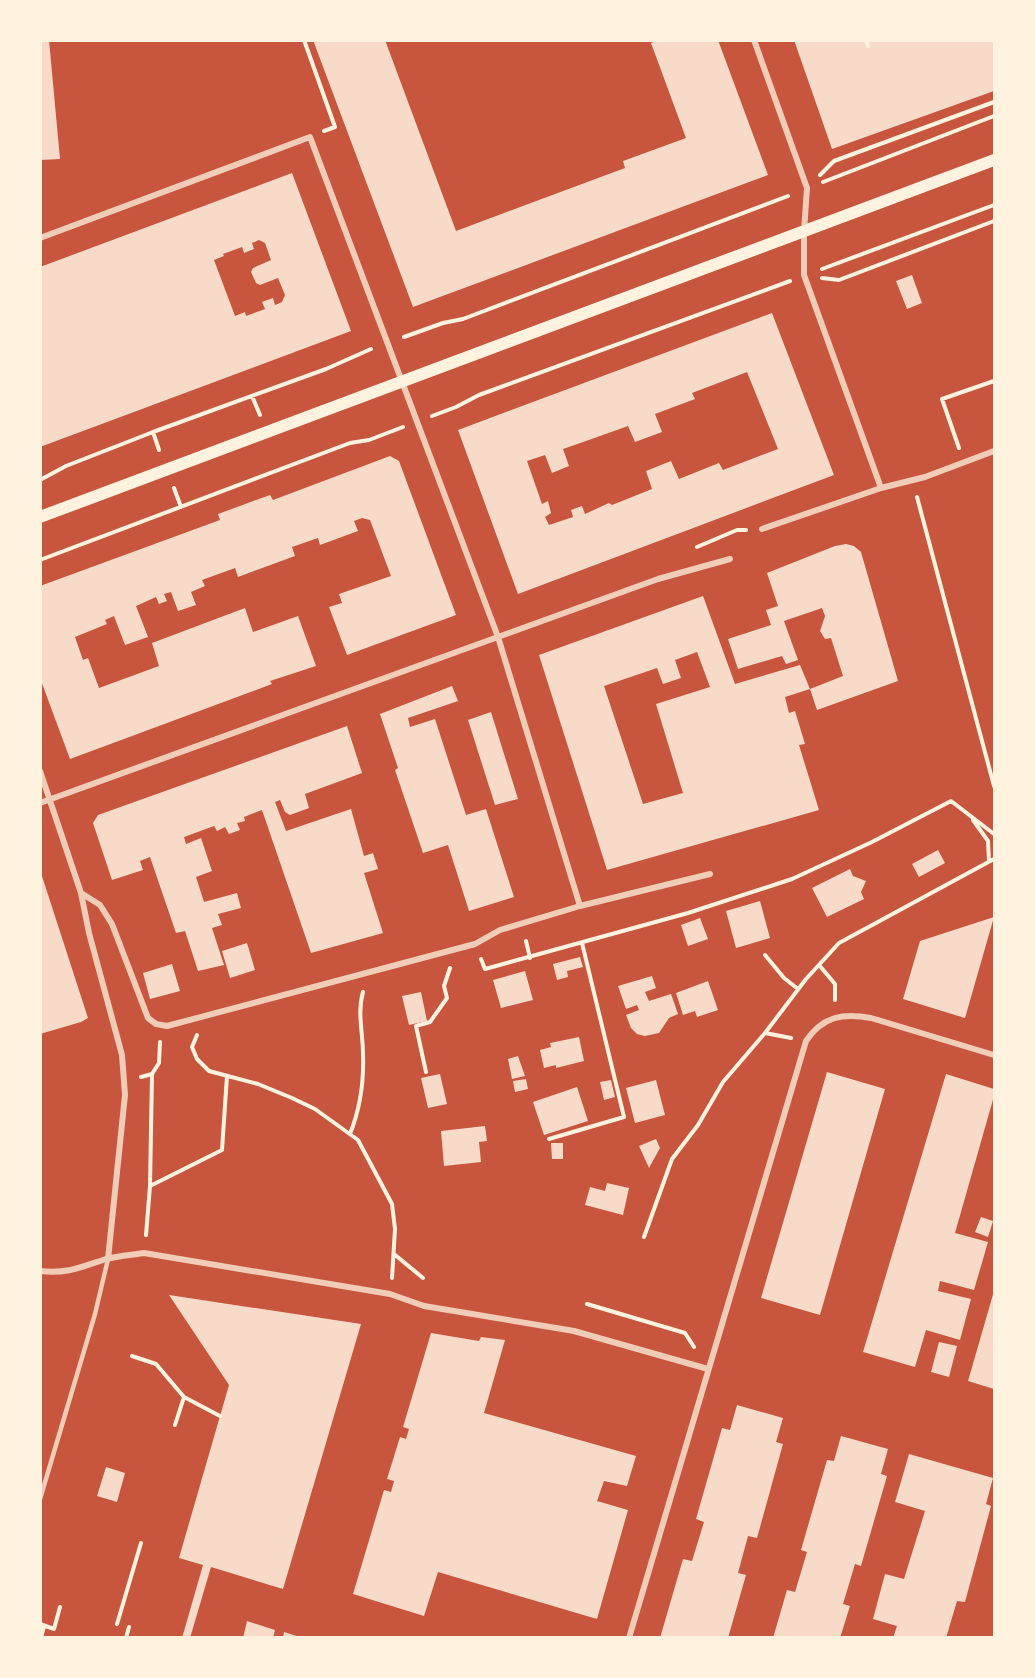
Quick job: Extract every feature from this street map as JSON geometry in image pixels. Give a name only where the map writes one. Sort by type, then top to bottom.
[{"type":"main road","points":[[40,517],[994,160]]},
{"type":"street","points":[[754,40],[807,188],[804,275],[881,488]]},
{"type":"street","points":[[40,238],[310,137],[498,638],[580,906]]},
{"type":"street","points":[[762,529],[881,488],[964,463],[994,451]]},
{"type":"street","points":[[40,803],[658,579],[730,559]]},
{"type":"street","points":[[40,771],[81,893],[89,933],[122,1055],[125,1095],[108,1259]]},
{"type":"street","points":[[81,893],[100,905],[112,924],[148,1018],[161,1026],[200,1018],[475,944],[500,930],[580,906],[710,874]]},
{"type":"street","points":[[629,1638],[806,1041],[825,1022],[835,1017],[852,1014],[994,1054]]},
{"type":"street","points":[[40,1271],[72,1272],[108,1259],[144,1253],[390,1294],[424,1306],[574,1331],[708,1369]]},
{"type":"lane","points":[[40,1499],[95,1314],[108,1259]]},
{"type":"path","points":[[304,40],[335,127],[310,137]]},
{"type":"path","points":[[866,40],[868,46]]},
{"type":"path","points":[[807,188],[834,161],[994,102]]},
{"type":"path","points":[[40,480],[66,466],[326,369],[387,342],[443,323],[463,319],[777,202],[807,188],[994,117]]},
{"type":"path","points":[[804,275],[994,205]]},
{"type":"path","points":[[804,275],[839,280],[994,221]]},
{"type":"path","points":[[964,463],[942,399],[994,381]]},
{"type":"path","points":[[912,480],[994,784]]},
{"type":"path","points":[[475,944],[485,969],[688,913],[792,879],[872,842],[951,801],[994,834]]},
{"type":"path","points":[[971,816],[988,841],[989,862]]},
{"type":"path","points":[[644,1237],[672,1159],[698,1125],[723,1082],[765,1033],[798,989],[839,943],[994,859]]},
{"type":"path","points":[[549,1139],[624,1117],[582,943]]},
{"type":"path","points":[[765,955],[784,978],[798,989]]},
{"type":"path","points":[[819,965],[835,984],[835,1017]]},
{"type":"path","points":[[350,1134],[363,1076],[359,1005],[365,984],[363,975]]},
{"type":"path","points":[[426,1072],[416,1026],[430,1022],[447,998],[444,986]]},
{"type":"path","points":[[200,1018],[201,1025],[192,1047],[197,1059],[209,1071],[258,1084],[315,1108],[358,1140],[392,1204],[394,1254],[390,1294]]},
{"type":"path","points":[[144,1253],[150,1186],[152,1074],[159,1063],[161,1026]]},
{"type":"path","points":[[765,1033],[806,1041]]},
{"type":"path","points":[[124,1082],[152,1074]]},
{"type":"path","points":[[150,1186],[222,1150],[227,1076]]},
{"type":"path","points":[[394,1254],[423,1278]]},
{"type":"path","points":[[587,1304],[686,1333],[708,1369]]},
{"type":"path","points":[[132,1356],[156,1364],[184,1397],[220,1416]]},
{"type":"path","points":[[175,1425],[184,1397]]},
{"type":"path","points":[[117,1624],[141,1543]]},
{"type":"path","points":[[41,1636],[42,1625],[54,1629],[60,1607]]},
{"type":"path","points":[[126,1638],[129,1627]]},
{"type":"building","points":[[40,40],[49,40],[60,159],[40,160]]},
{"type":"building","points":[[313,40],[385,40],[456,231],[625,168],[623,161],[686,138],[651,43],[659,40],[718,40],[768,175],[413,307]]},
{"type":"building","points":[[794,40],[994,40],[994,91],[832,149]]},
{"type":"building","points":[[292,173],[351,331],[40,447],[40,267]],"holes":[[[259,240],[265,243],[271,260],[253,268],[251,272],[256,283],[260,285],[278,278],[285,295],[282,302],[275,305],[273,298],[262,302],[265,309],[246,316],[245,312],[235,316],[214,260],[242,247],[244,253],[254,249],[252,243]]]},
{"type":"building","points":[[912,275],[922,303],[907,309],[896,281]]},
{"type":"building","points":[[772,313],[834,475],[518,594],[458,430]],"holes":[[[747,372],[778,449],[723,470],[719,463],[679,479],[671,461],[646,471],[652,489],[612,505],[609,503],[585,514],[582,506],[571,510],[573,517],[549,525],[545,517],[551,513],[548,501],[542,504],[527,461],[545,455],[552,473],[569,466],[563,449],[628,426],[635,442],[662,432],[655,414],[695,399],[692,393]]]},
{"type":"building","points":[[390,456],[399,461],[456,615],[347,655],[329,607],[342,603],[339,594],[391,576],[370,520],[362,518],[354,521],[358,531],[320,545],[318,538],[292,547],[295,556],[238,577],[235,568],[202,580],[205,586],[191,592],[196,605],[178,611],[171,592],[164,594],[167,601],[159,604],[156,597],[136,606],[148,637],[125,645],[114,616],[105,620],[107,624],[75,637],[83,660],[88,658],[99,688],[159,666],[152,643],[245,608],[253,632],[298,616],[316,666],[270,681],[272,684],[70,759],[40,678],[40,586],[220,520],[218,514],[270,495],[273,500]]},
{"type":"building","points":[[846,544],[854,546],[861,552],[898,681],[817,710],[810,689],[843,676],[831,638],[825,639],[820,631],[825,616],[822,608],[784,621],[798,660],[786,664],[782,656],[738,669],[728,639],[771,625],[766,610],[778,606],[767,573],[835,546]]},
{"type":"building","points":[[703,596],[735,684],[800,665],[810,689],[785,697],[789,713],[795,711],[805,744],[799,745],[819,810],[607,870],[539,655]],"holes":[[[697,652],[710,687],[656,704],[683,793],[643,804],[604,686],[657,668],[663,684],[681,678],[675,660]]]},
{"type":"building","points":[[452,686],[458,701],[408,718],[410,727],[435,719],[466,815],[486,809],[514,897],[469,911],[448,845],[423,853],[395,770],[398,768],[380,714]]},
{"type":"building","points":[[491,712],[518,799],[495,805],[468,720]]},
{"type":"building","points":[[347,726],[362,773],[305,794],[309,808],[290,815],[285,812],[280,800],[275,802],[286,831],[351,809],[364,856],[373,853],[378,869],[364,873],[383,933],[311,953],[262,810],[244,817],[245,821],[237,823],[240,830],[229,834],[225,827],[217,831],[214,826],[184,837],[186,844],[201,838],[212,871],[196,877],[204,902],[237,893],[241,908],[218,914],[222,925],[212,928],[224,965],[198,971],[185,931],[176,933],[150,857],[140,861],[143,870],[112,880],[93,823],[98,815]]},
{"type":"building","points":[[938,850],[945,863],[919,877],[912,864]]},
{"type":"building","points":[[850,869],[853,876],[866,881],[861,892],[864,899],[827,917],[812,888]]},
{"type":"building","points":[[40,870],[88,1018],[40,1034]]},
{"type":"building","points":[[760,901],[770,938],[736,948],[726,911]]},
{"type":"building","points":[[994,917],[965,1018],[903,999],[920,941]]},
{"type":"building","points":[[700,918],[708,939],[688,946],[681,925]]},
{"type":"building","points":[[247,943],[255,970],[230,978],[222,951]]},
{"type":"building","points":[[580,957],[583,967],[567,971],[568,977],[557,980],[553,964]]},
{"type":"building","points":[[172,964],[180,991],[150,999],[143,973]]},
{"type":"building","points":[[525,971],[533,1000],[501,1008],[493,980]]},
{"type":"building","points":[[652,976],[656,988],[645,992],[649,1001],[671,994],[678,1014],[669,1018],[659,1033],[645,1036],[637,1034],[631,1028],[626,1015],[639,1010],[637,1005],[626,1009],[618,986]]},
{"type":"building","points":[[708,981],[718,1010],[697,1017],[695,1011],[683,1015],[676,993]]},
{"type":"building","points":[[421,992],[427,1021],[409,1025],[402,996]]},
{"type":"building","points":[[579,1037],[584,1061],[556,1068],[556,1065],[544,1068],[540,1050],[551,1047],[550,1043]]},
{"type":"building","points":[[518,1056],[525,1076],[512,1079],[508,1059]]},
{"type":"building","points":[[827,1072],[885,1089],[820,1315],[761,1298]]},
{"type":"building","points":[[440,1074],[447,1104],[428,1108],[421,1078]]},
{"type":"building","points":[[946,1074],[994,1089],[994,1096],[955,1233],[988,1242],[974,1290],[940,1281],[938,1291],[971,1299],[960,1340],[926,1330],[915,1367],[863,1352]]},
{"type":"building","points":[[526,1079],[528,1089],[515,1092],[513,1081]]},
{"type":"building","points":[[611,1080],[615,1097],[604,1100],[600,1082]]},
{"type":"building","points":[[656,1080],[665,1115],[635,1123],[626,1088]]},
{"type":"building","points":[[577,1087],[588,1121],[544,1135],[533,1102]]},
{"type":"building","points":[[485,1126],[487,1141],[479,1142],[481,1162],[444,1166],[441,1131]]},
{"type":"building","points":[[656,1139],[660,1148],[649,1168],[639,1146]]},
{"type":"building","points":[[551,1143],[563,1143],[563,1159],[552,1159]]},
{"type":"building","points":[[607,1183],[629,1188],[623,1215],[585,1205],[590,1187],[605,1191]]},
{"type":"building","points":[[981,1217],[993,1221],[988,1237],[975,1232]]},
{"type":"building","points":[[994,1291],[994,1389],[968,1381]]},
{"type":"building","points":[[169,1295],[361,1324],[283,1589],[211,1567],[190,1638],[182,1638],[203,1565],[179,1558],[229,1385]]},
{"type":"building","points":[[431,1333],[479,1341],[481,1337],[505,1340],[484,1413],[636,1456],[627,1486],[604,1481],[597,1501],[628,1510],[597,1619],[438,1572],[424,1616],[353,1594],[384,1490],[391,1492],[394,1481],[387,1479],[400,1437],[406,1439],[409,1429],[403,1427]]},
{"type":"building","points":[[939,1342],[957,1346],[949,1377],[931,1372]]},
{"type":"building","points":[[737,1405],[783,1418],[776,1442],[783,1444],[757,1538],[748,1536],[738,1573],[746,1575],[728,1638],[660,1638],[683,1559],[692,1561],[704,1522],[696,1519],[722,1428],[730,1430]]},
{"type":"building","points":[[841,1436],[888,1449],[881,1474],[887,1476],[861,1566],[855,1564],[843,1604],[850,1606],[840,1638],[773,1638],[787,1590],[795,1592],[807,1552],[801,1550],[827,1460],[834,1461]]},
{"type":"building","points":[[909,1454],[993,1478],[986,1504],[991,1506],[965,1602],[957,1601],[946,1638],[893,1638],[897,1626],[873,1619],[885,1574],[904,1579],[925,1511],[895,1502]]},
{"type":"building","points":[[106,1467],[125,1473],[117,1502],[97,1496]]},
{"type":"building","points":[[247,1621],[275,1630],[273,1638],[243,1638]]},
{"type":"building","points":[[284,1632],[300,1637],[300,1638],[283,1638]]}]
